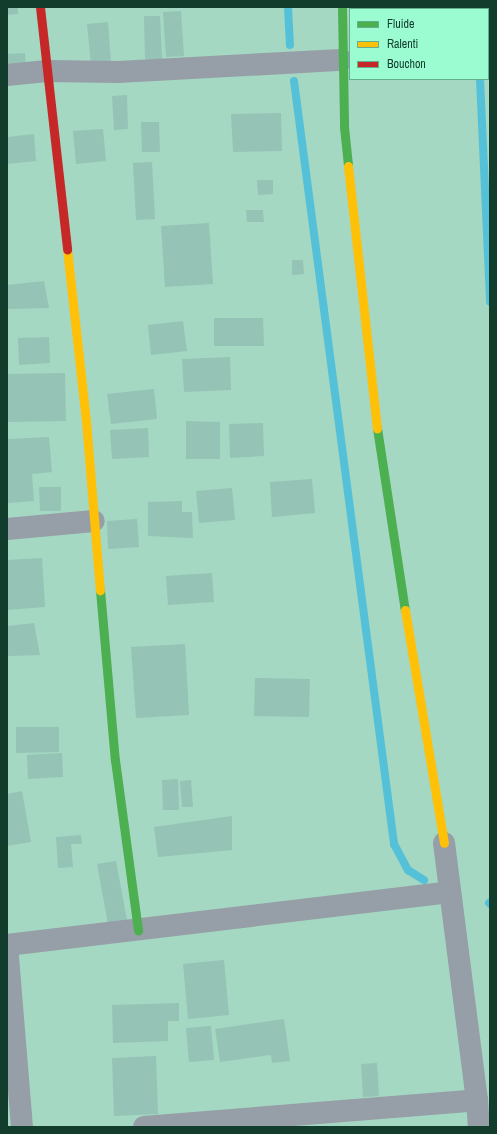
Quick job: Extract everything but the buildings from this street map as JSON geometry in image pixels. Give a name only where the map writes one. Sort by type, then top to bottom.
[{"type":"street","points":[[40,7],[85,413],[115,760],[138,930]]},
{"type":"street","points":[[342,7],[344,127],[355,245],[380,455],[444,843],[477,1100],[479,1127]]},
{"type":"street","points":[[7,75],[47,71],[118,72],[342,60]]},
{"type":"street","points":[[7,529],[94,521]]},
{"type":"street","points":[[22,1127],[7,945],[450,892]]},
{"type":"street","points":[[144,1127],[477,1100]]},
{"type":"waterway","points":[[288,7],[290,45]]},
{"type":"waterway","points":[[480,80],[490,302]]},
{"type":"waterway","points":[[294,81],[394,844],[408,870],[424,880]]},
{"type":"traffic: fast","points":[[342,7],[344,127],[348,166]]},
{"type":"traffic: fast","points":[[377,428],[405,610]]},
{"type":"traffic: fast","points":[[100,590],[115,760],[138,930]]},
{"type":"traffic: slow","points":[[348,166],[377,428]]},
{"type":"traffic: slow","points":[[67,249],[86,421],[100,590]]},
{"type":"traffic: slow","points":[[405,610],[444,843]]},
{"type":"traffic: jam","points":[[40,7],[67,249]]}]
